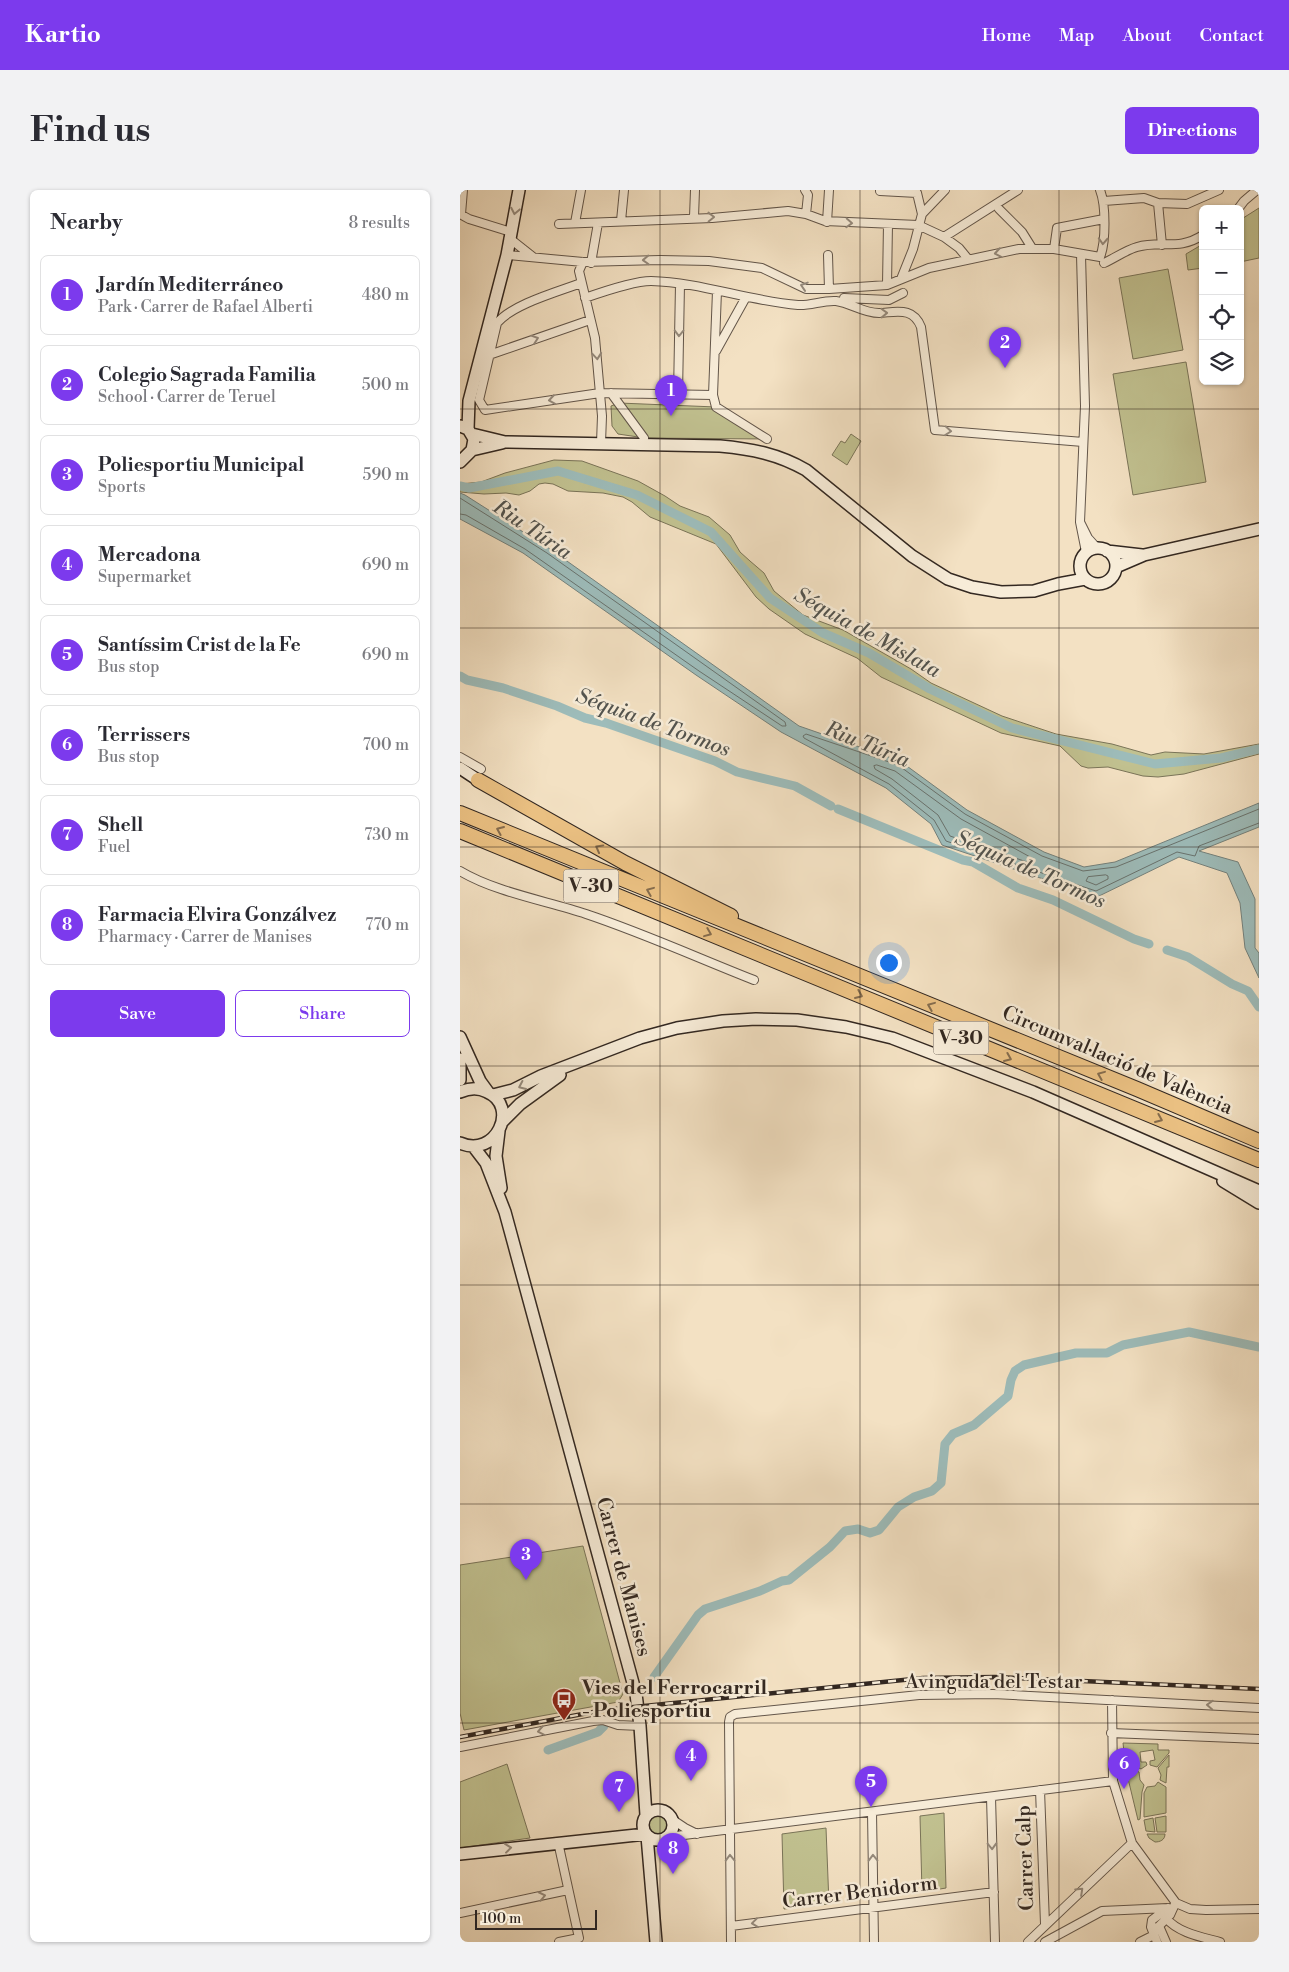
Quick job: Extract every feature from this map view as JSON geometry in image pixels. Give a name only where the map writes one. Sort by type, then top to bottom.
[{"type":"highway","points":[[480,774],[625,863],[735,918],[890,989]]},
{"type":"highway","name":"Circumval·lació de València","points":[[460,813],[1137,1089],[1259,1141]]},
{"type":"highway","name":"Circumval·lació de València","points":[[460,831],[1259,1160]]},
{"type":"street","points":[[463,190],[460,214],[468,220],[510,235],[533,257]]},
{"type":"street","points":[[464,457],[474,439],[467,430],[469,401],[507,255],[519,190]]},
{"type":"street","points":[[575,223],[581,190]]},
{"type":"street","points":[[621,221],[624,190]]},
{"type":"street","points":[[694,217],[695,190]]},
{"type":"street","points":[[805,190],[808,195],[806,214]]},
{"type":"street","points":[[828,222],[829,190]]},
{"type":"street","points":[[902,279],[913,249],[922,214],[945,190]]},
{"type":"street","points":[[944,236],[1018,190]]},
{"type":"street","points":[[1100,190],[1104,201],[1102,260]]},
{"type":"street","points":[[1104,201],[1144,198],[1158,203],[1187,204],[1207,192],[1219,190]]},
{"type":"street","points":[[1241,205],[1257,190]]},
{"type":"street","points":[[880,191],[917,193],[922,214]]},
{"type":"street","points":[[1158,203],[1162,246]]},
{"type":"street","points":[[1000,209],[1022,232],[1032,248]]},
{"type":"street","points":[[559,224],[737,216],[788,211],[806,214],[828,222],[918,225],[944,236],[959,248],[968,259]]},
{"type":"street","points":[[1054,249],[1057,228],[1104,219]]},
{"type":"street","points":[[598,223],[587,263],[580,271],[581,283],[595,338],[602,416],[601,443]]},
{"type":"street","points":[[887,285],[890,224]]},
{"type":"street","points":[[507,255],[587,263],[660,260],[709,261],[762,268],[806,289],[833,289],[887,285],[929,268],[1032,248],[1054,249],[1102,260],[1137,247],[1192,243],[1199,238]]},
{"type":"street","points":[[828,255],[833,289],[841,300],[869,313],[906,312],[913,314],[918,319],[922,334],[935,430],[1083,442]]},
{"type":"street","points":[[1081,255],[1085,406],[1080,522],[1086,552],[1082,558],[1082,575]]},
{"type":"street","points":[[585,298],[602,291],[649,281],[680,284],[799,305],[841,300],[890,300],[903,293]]},
{"type":"street","points":[[581,283],[504,314],[497,323],[489,355],[479,400],[481,407],[485,410],[490,410],[600,393],[713,395]]},
{"type":"street","points":[[678,394],[680,284]]},
{"type":"street","points":[[716,291],[713,395],[716,407],[767,439]]},
{"type":"street","points":[[715,353],[746,297]]},
{"type":"street","points":[[489,355],[590,320]]},
{"type":"street","points":[[715,331],[726,332]]},
{"type":"street","points":[[611,393],[644,438]]},
{"type":"street","points":[[460,415],[469,401]]},
{"type":"street","points":[[467,430],[505,442],[720,446],[754,449],[789,460],[806,470],[912,556],[948,579],[972,587],[1001,592],[1034,591],[1082,575]]},
{"type":"street","points":[[464,457],[505,442]]},
{"type":"street","points":[[1080,522],[1088,538],[1112,555],[1116,567],[1113,576],[1103,583],[1097,584],[1082,575]]},
{"type":"street","points":[[1116,567],[1144,555],[1259,529]]},
{"type":"street","points":[[1086,552],[1102,549],[1144,555]]},
{"type":"street","points":[[460,757],[480,774]]},
{"type":"street","points":[[460,768],[480,774]]},
{"type":"street","points":[[460,871],[502,889],[586,914],[754,980]]},
{"type":"street","points":[[460,1092],[473,1088],[490,1093],[513,1090],[640,1038],[677,1028],[723,1021],[756,1019],[797,1020],[892,1038],[1033,1092],[1259,1191]]},
{"type":"street","points":[[460,1037],[480,1081],[502,1110],[496,1156],[505,1212]]},
{"type":"street","points":[[460,1059],[460,1080]]},
{"type":"street","points":[[460,1143],[473,1146],[488,1142],[520,1104],[544,1085],[582,1061]]},
{"type":"street","points":[[473,1146],[486,1163],[505,1212]]},
{"type":"street","points":[[1199,1164],[1225,1183],[1259,1203]]},
{"type":"street","name":"Carrer de Manises","points":[[505,1212],[638,1706],[646,1815]]},
{"type":"street","name":"Avinguda del Testar","points":[[730,1831],[730,1717],[735,1714],[919,1695],[993,1694],[1259,1708]]},
{"type":"street","points":[[1112,1700],[1113,1781],[1132,1843],[1176,1903],[1190,1909],[1259,1910]]},
{"type":"street","points":[[460,1747],[593,1721],[604,1720],[618,1724],[640,1726]]},
{"type":"street","points":[[1112,1733],[1259,1738]]},
{"type":"street","points":[[460,1854],[558,1842],[646,1835],[664,1839],[1113,1781]]},
{"type":"street","points":[[643,1784],[661,1809],[669,1813],[673,1820],[674,1829],[653,1849],[650,1860]]},
{"type":"street","name":"Carrer Calp","points":[[1040,1790],[1045,1924]]},
{"type":"street","points":[[991,1797],[995,1942]]},
{"type":"street","points":[[656,1942],[650,1860],[643,1823],[646,1815],[653,1810],[661,1809]]},
{"type":"street","points":[[872,1812],[874,1942]]},
{"type":"street","points":[[673,1820],[699,1835]]},
{"type":"street","points":[[730,1831],[731,1942]]},
{"type":"street","points":[[558,1842],[579,1938],[559,1942]]},
{"type":"street","points":[[1028,1942],[1132,1843]]},
{"type":"street","points":[[460,1913],[568,1890]]},
{"type":"street","name":"Carrer Benidorm","points":[[731,1926],[994,1892]]},
{"type":"street","points":[[1140,1942],[1156,1939],[1151,1927],[1152,1920],[1176,1903]]},
{"type":"street","points":[[1166,1942],[1159,1926],[1176,1903]]},
{"type":"street","points":[[1045,1942],[1102,1911],[1168,1908]]},
{"type":"street","points":[[1166,1918],[1172,1925],[1185,1931],[1220,1942]]},
{"type":"green space","points":[[1259,208],[1259,258],[1244,261],[1244,250],[1244,217]]},
{"type":"green space","points":[[1199,246],[1199,269],[1188,270],[1186,254]]},
{"type":"green space","points":[[1168,269],[1183,350],[1133,359],[1119,278]]},
{"type":"green space","points":[[1186,362],[1206,482],[1133,495],[1113,374]]},
{"type":"green space","points":[[619,403],[716,407],[767,439],[645,438],[618,434],[612,426],[611,406]]},
{"type":"green space","points":[[851,434],[861,441],[847,465],[832,455],[841,441],[845,443]]},
{"type":"green space","points":[[554,460],[582,461],[638,481],[680,506],[709,517],[730,535],[740,552],[764,573],[774,591],[803,615],[843,630],[911,669],[931,683],[1002,716],[1056,734],[1112,744],[1151,755],[1165,752],[1204,754],[1259,744],[1259,754],[1184,774],[1158,777],[1143,776],[1108,767],[1088,768],[1081,766],[1060,746],[1001,733],[881,677],[857,658],[805,634],[769,609],[756,597],[716,544],[650,517],[623,497],[603,493],[568,491],[553,484],[545,483],[539,484],[530,491],[519,495],[460,492],[460,484],[481,482],[505,473]]},
{"type":"green space","points":[[583,1546],[623,1694],[618,1702],[464,1730],[460,1713],[460,1565]]},
{"type":"green space","points":[[1123,1743],[1158,1744],[1158,1750],[1169,1750],[1169,1753],[1157,1767],[1150,1765],[1150,1761],[1155,1760],[1153,1750],[1140,1752],[1141,1762],[1146,1762],[1147,1765],[1141,1769],[1125,1761]]},
{"type":"green space","points":[[1169,1755],[1166,1783],[1160,1780],[1161,1775],[1158,1768]]},
{"type":"green space","points":[[507,1764],[530,1838],[460,1848],[460,1782]]},
{"type":"green space","points":[[1125,1766],[1139,1772],[1140,1780],[1144,1785],[1140,1819],[1138,1820]]},
{"type":"green space","points":[[1158,1782],[1166,1787],[1166,1813],[1144,1817],[1144,1793],[1147,1787],[1155,1786]]},
{"type":"green space","points":[[944,1813],[946,1888],[922,1892],[920,1816]]},
{"type":"green space","points":[[654,1815],[662,1815],[668,1821],[668,1829],[662,1835],[654,1835],[648,1829],[648,1821]]},
{"type":"green space","points":[[1166,1816],[1166,1832],[1157,1832],[1155,1818]]},
{"type":"green space","points":[[1153,1818],[1155,1832],[1146,1831],[1144,1820]]},
{"type":"green space","points":[[826,1828],[829,1904],[784,1909],[782,1834]]},
{"type":"green space","points":[[1147,1834],[1165,1834],[1162,1840],[1155,1842]]},
{"type":"water","points":[[460,493],[550,549],[799,726],[900,761],[967,810],[1044,852],[1084,867],[1115,862],[1259,803],[1259,827],[1199,851],[1238,862],[1255,899],[1255,948],[1259,953],[1259,978],[1245,948],[1240,903],[1227,873],[1179,857],[1097,897],[942,845],[931,824],[886,788],[781,732],[696,675],[523,553],[460,519]]},
{"type":"waterway","name":"Séquia de Mislata","points":[[460,486],[469,488],[558,471],[637,495],[711,532],[770,598],[823,633],[869,653],[930,689],[1012,728],[1155,764],[1221,758],[1259,749]]},
{"type":"waterway","name":"Séquia de Tormos","points":[[460,676],[467,680],[503,688],[557,706],[585,718],[606,723],[715,761],[737,772],[795,786],[831,806]]},
{"type":"waterway","name":"Séquia de Tormos","points":[[838,809],[963,860],[973,862],[1018,888],[1053,900],[1134,939],[1149,944]]},
{"type":"waterway","name":"Séquia de Tormos","points":[[1167,950],[1188,957],[1232,984],[1248,991],[1259,1007]]},
{"type":"waterway","points":[[654,1677],[698,1615],[705,1609],[789,1580],[830,1547],[845,1531],[858,1529],[870,1533],[879,1530],[898,1507],[914,1497],[932,1491],[941,1483],[945,1444],[953,1434],[974,1425],[1008,1396],[1015,1371],[1024,1365],[1076,1353],[1107,1353],[1123,1345],[1189,1332],[1259,1347]]},
{"type":"waterway","points":[[548,1750],[598,1732],[604,1726]]},
{"type":"railway","points":[[460,1737],[604,1710],[923,1678],[995,1677],[1259,1689]]},
{"type":"place","name":"Colegio Sagrada Familia","points":[[1005,368]]},
{"type":"place","name":"Jardín Mediterráneo","points":[[671,416]]},
{"type":"place","name":"Poliesportiu Municipal","points":[[526,1580]]},
{"type":"place","name":"Vies del Ferrocarril - Poliesportiu","points":[[564,1721]]},
{"type":"place","name":"Mercadona","points":[[691,1781]]},
{"type":"place","name":"Terrissers","points":[[1124,1789]]},
{"type":"place","name":"Santíssim Crist de la Fe","points":[[871,1807]]},
{"type":"place","name":"Shell","points":[[619,1812]]},
{"type":"place","name":"Farmacia Elvira Gonzálvez","points":[[673,1874]]},
{"type":"water label","name":"Riu Túria","points":[[532,530]]},
{"type":"water label","name":"Riu Túria","points":[[867,745]]}]
